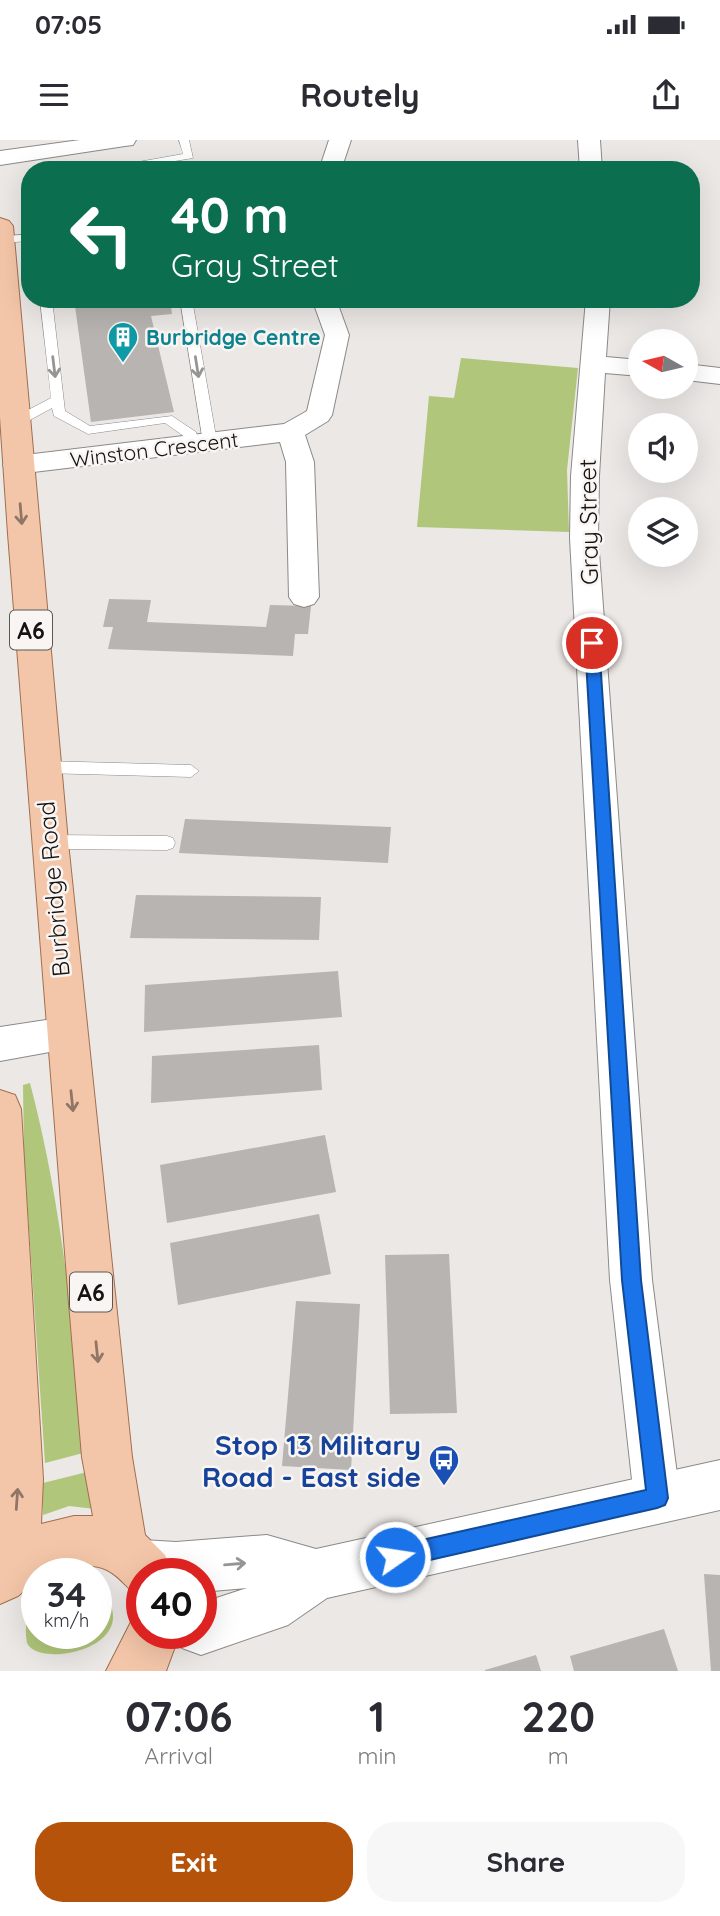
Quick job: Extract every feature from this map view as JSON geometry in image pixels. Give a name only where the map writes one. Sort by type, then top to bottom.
[{"type":"main road","name":"Burbridge Road","points":[[10,234],[14,423],[9,466],[43,767],[107,1457],[119,1521],[135,1558]]},
{"type":"main road","points":[[0,1109],[18,1479],[15,1534],[5,1572]]},
{"type":"main road","points":[[5,1572],[44,1546],[74,1540],[94,1541],[127,1558]]},
{"type":"street","points":[[0,158],[37,146],[125,140]]},
{"type":"street","points":[[333,161],[340,140]]},
{"type":"street","points":[[589,140],[590,161]]},
{"type":"street","name":"Winston Crescent","points":[[9,466],[291,432],[319,415],[337,335],[327,308]]},
{"type":"street","name":"Gray Street","points":[[597,308],[585,476],[584,538],[631,1280],[657,1498]]},
{"type":"street","points":[[593,364],[628,367]]},
{"type":"street","points":[[698,374],[720,376]]},
{"type":"street","points":[[291,432],[300,462],[304,597]]},
{"type":"street","points":[[0,1044],[66,1033]]},
{"type":"street","points":[[217,1624],[270,1607],[316,1575],[720,1485]]},
{"type":"street","points":[[217,1565],[267,1561],[316,1575]]},
{"type":"lane","points":[[184,140],[192,161]]},
{"type":"lane","points":[[156,161],[189,156]]},
{"type":"lane","points":[[47,308],[59,413],[88,430],[167,419],[201,443]]},
{"type":"lane","points":[[187,308],[201,443]]},
{"type":"lane","points":[[14,423],[58,400]]},
{"type":"lane","points":[[43,767],[191,771]]},
{"type":"lane","points":[[49,842],[167,843]]},
{"type":"green space","points":[[461,358],[578,368],[567,470],[569,532],[417,527],[429,396],[454,398]]},
{"type":"green space","points":[[30,1083],[58,1220],[87,1452],[45,1463],[24,1156],[23,1085]]},
{"type":"green space","points":[[91,1471],[95,1509],[69,1506],[43,1515],[43,1483]]},
{"type":"green space","points":[[34,1649],[83,1649],[52,1654]]},
{"type":"building","name":"Burbridge Centre","points":[[75,308],[171,308],[172,314],[151,316],[174,412],[91,422]]},
{"type":"building","points":[[109,599],[151,600],[147,622],[266,627],[270,605],[311,606],[308,634],[295,634],[293,656],[108,649],[113,627],[103,627]]},
{"type":"building","points":[[185,819],[391,827],[388,863],[179,853]]},
{"type":"building","points":[[136,895],[321,897],[319,940],[130,938]]},
{"type":"building","points":[[338,971],[342,1017],[144,1032],[145,985]]},
{"type":"building","points":[[319,1045],[322,1090],[151,1103],[152,1056]]},
{"type":"building","points":[[325,1135],[336,1192],[167,1223],[160,1165]]},
{"type":"building","points":[[319,1214],[331,1274],[178,1305],[170,1243]]},
{"type":"building","points":[[449,1254],[457,1413],[390,1414],[385,1255]]},
{"type":"building","points":[[296,1301],[360,1304],[351,1470],[282,1466]]},
{"type":"building","points":[[704,1574],[720,1575],[720,1671],[711,1671]]},
{"type":"building","points":[[664,1629],[678,1671],[574,1671],[570,1656]]},
{"type":"building","points":[[536,1655],[541,1671],[485,1671],[485,1670]]},
{"type":"place","name":"Burbridge Centre","points":[[123,364]]},
{"type":"place","name":"Stop 13 Military Road - East side","points":[[444,1487]]},
{"type":"route","points":[[395,1557],[657,1498],[631,1280],[592,643]]}]
